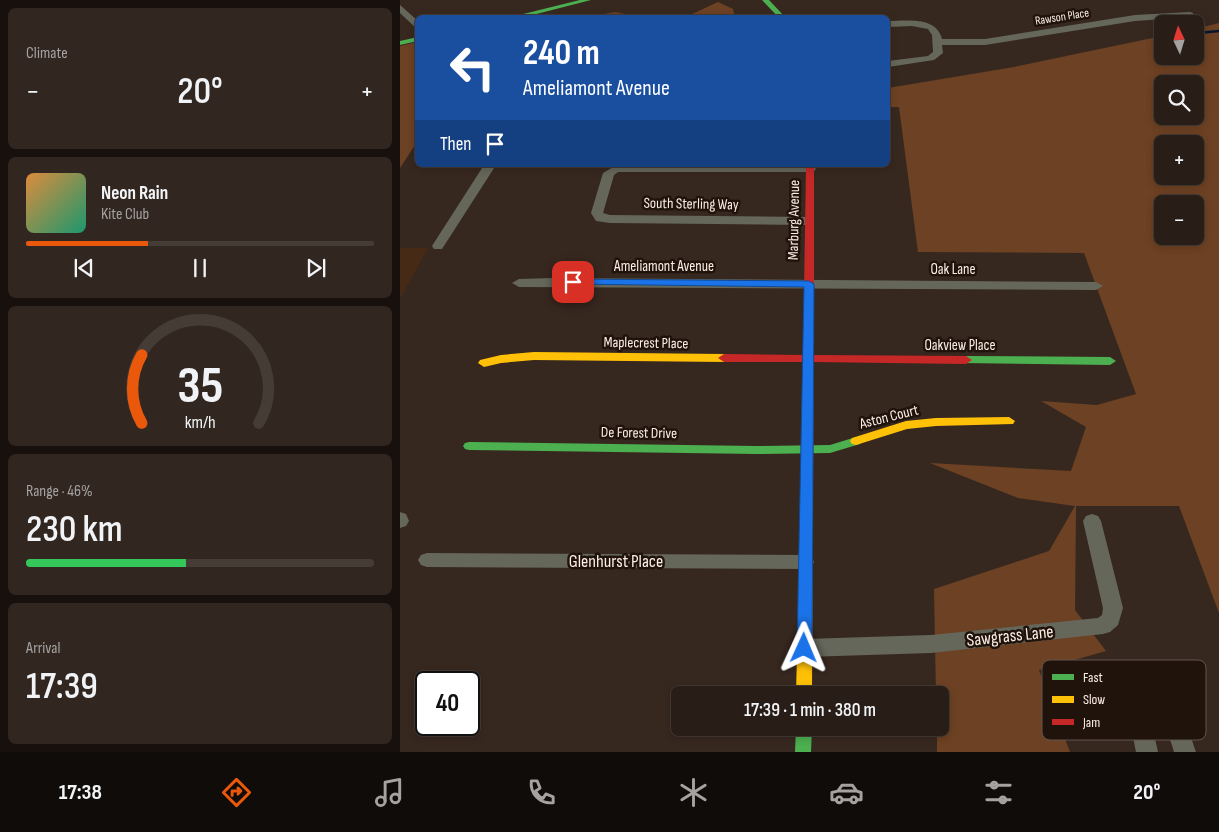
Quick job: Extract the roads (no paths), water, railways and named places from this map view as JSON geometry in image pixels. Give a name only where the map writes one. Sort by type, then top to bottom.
[{"type":"street","points":[[523,15],[588,0]]},
{"type":"street","points":[[765,0],[780,15]]},
{"type":"street","points":[[400,8],[415,24]]},
{"type":"street","name":"Rawson Place","points":[[938,42],[985,42],[1135,18],[1154,17]]},
{"type":"street","points":[[890,24],[927,25],[934,29],[938,42],[938,53],[934,57],[890,64]]},
{"type":"street","points":[[400,43],[415,40]]},
{"type":"street","points":[[438,246],[489,167]]},
{"type":"street","name":"South Sterling Way","points":[[808,221],[605,219],[600,218],[597,213],[609,173],[623,167],[810,167]]},
{"type":"street","name":"Marburg Avenue","points":[[804,686],[810,167]]},
{"type":"street","name":"Ameliamont Avenue","points":[[519,283],[809,284]]},
{"type":"street","name":"Oak Lane","points":[[809,284],[1096,286]]},
{"type":"street","name":"Maplecrest Place","points":[[484,364],[518,357],[809,358]]},
{"type":"street","name":"Oakview Place","points":[[809,358],[1110,361]]},
{"type":"street","name":"Aston Court","points":[[808,450],[830,448],[906,426],[936,422],[1009,421]]},
{"type":"street","name":"De Forest Drive","points":[[469,446],[808,450]]},
{"type":"street","name":"Sawgrass Lane","points":[[804,648],[931,644],[1103,626],[1111,619],[1113,608],[1092,521]]},
{"type":"street","name":"Glenhurst Place","points":[[427,560],[805,562]]},
{"type":"street","points":[[803,752],[804,736]]},
{"type":"waterway","points":[[1204,32],[1219,31]]}]
